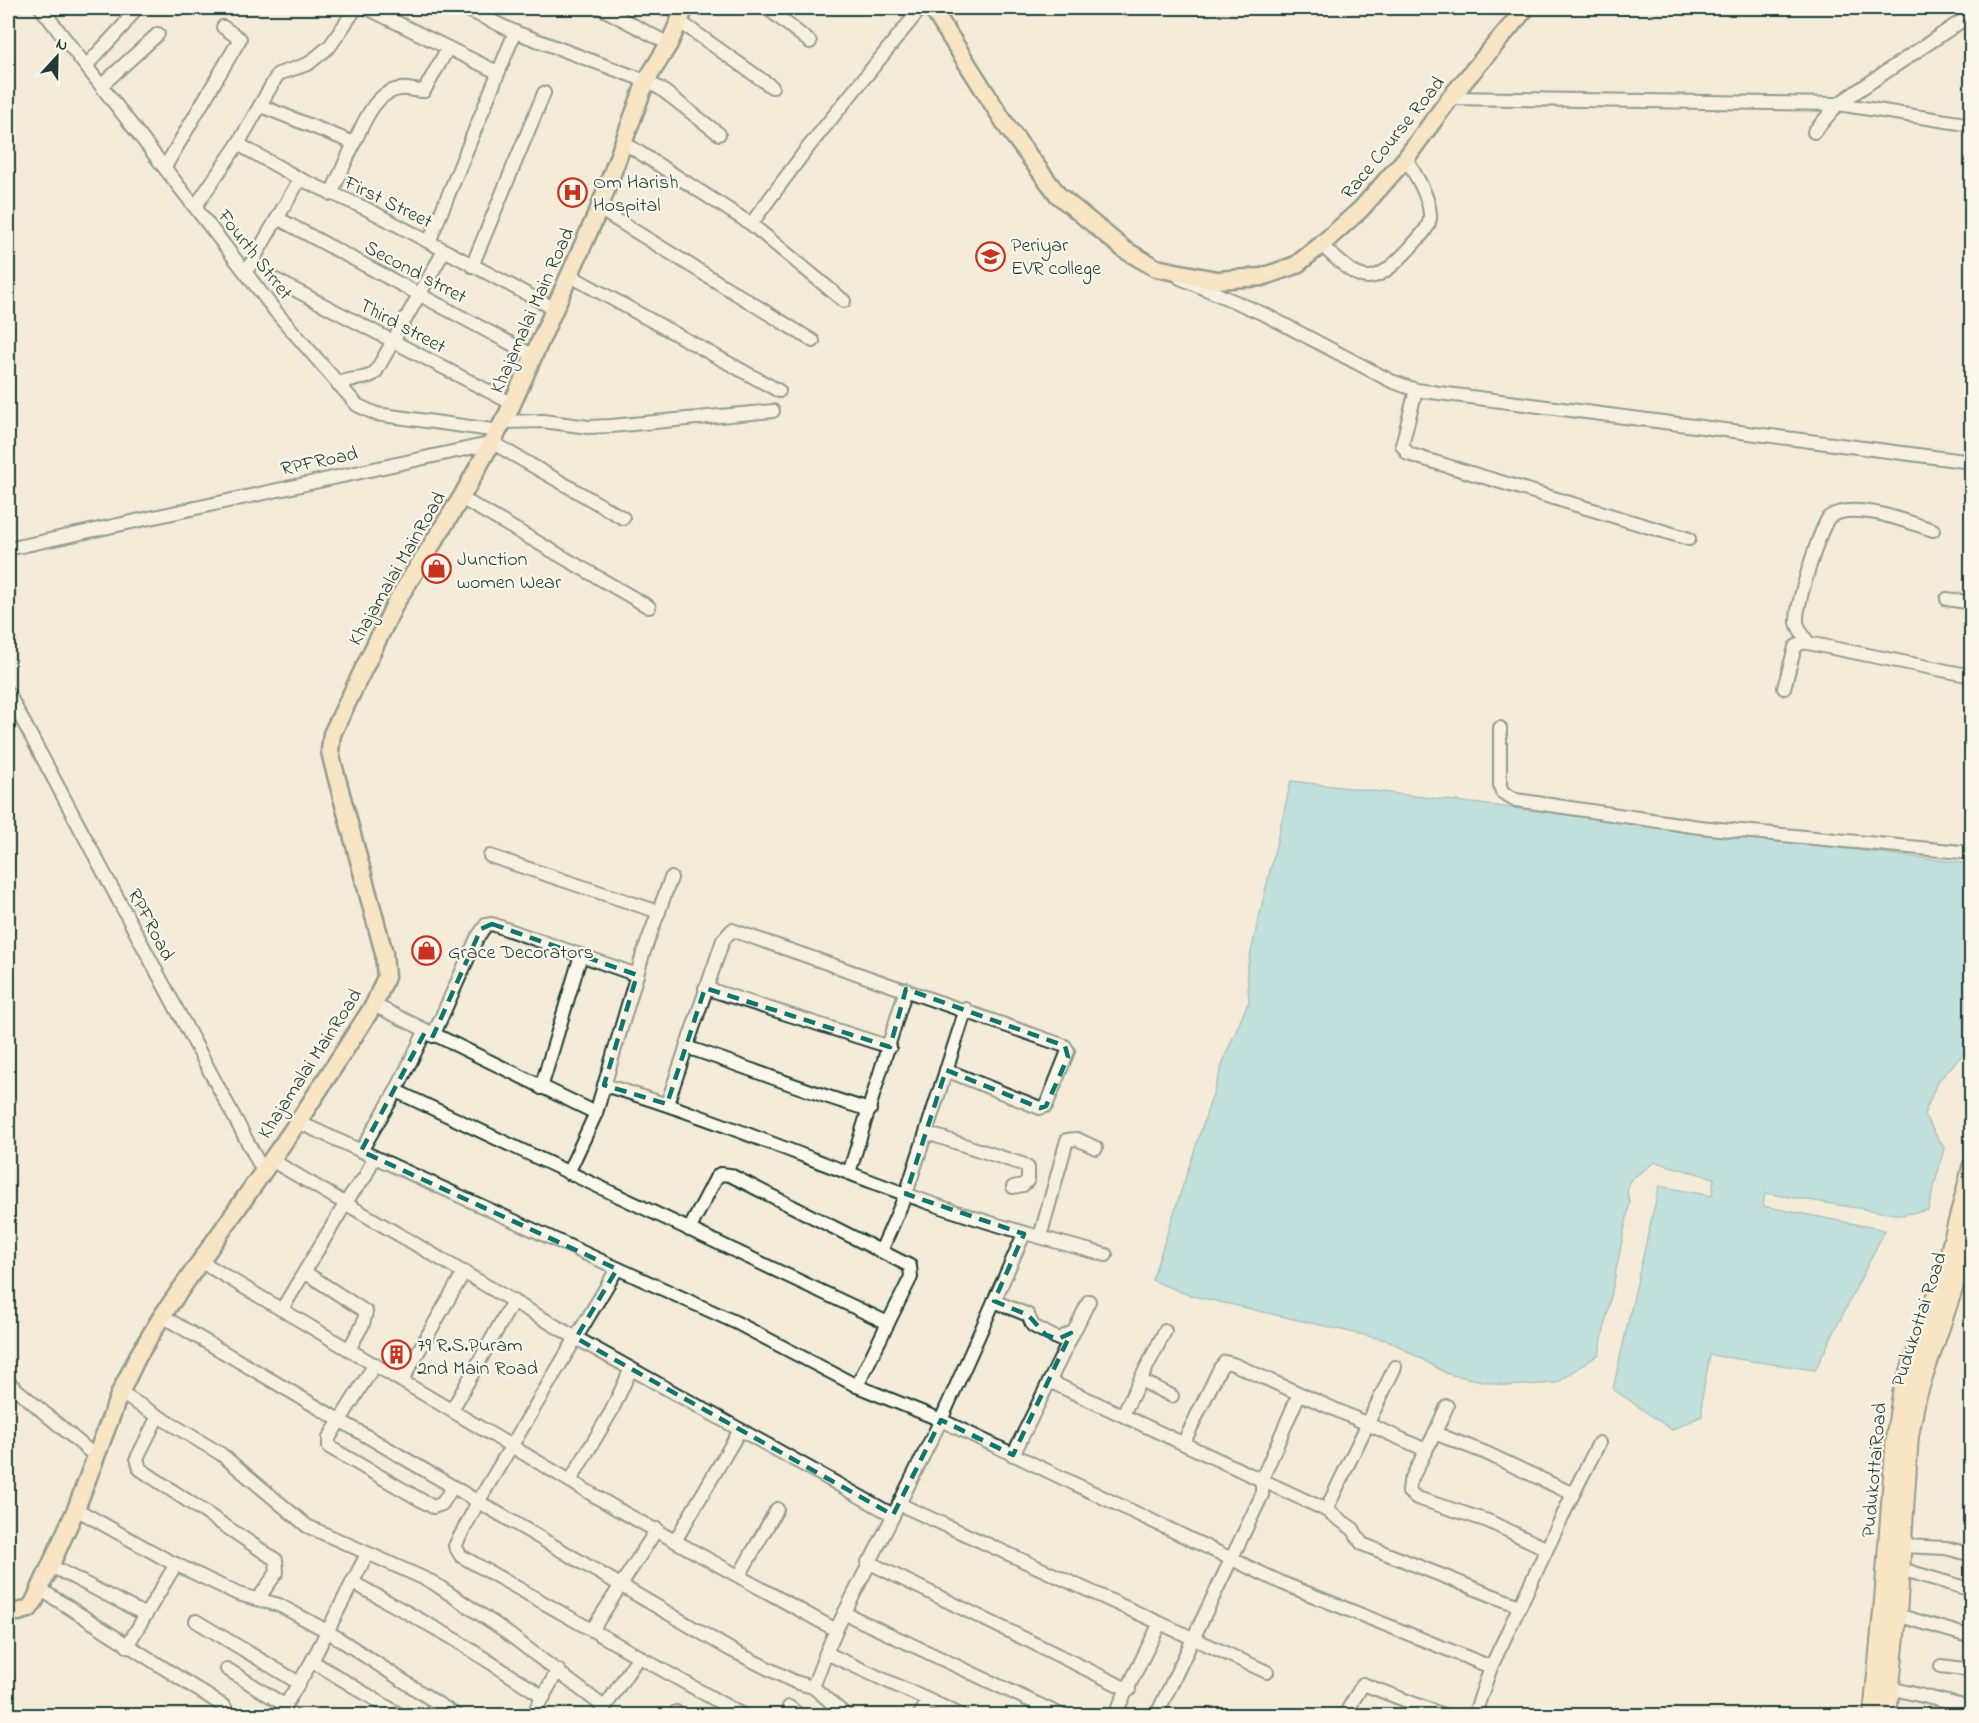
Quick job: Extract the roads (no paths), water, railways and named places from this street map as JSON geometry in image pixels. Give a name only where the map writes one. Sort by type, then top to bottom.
[{"type":"highway","name":"PudukottaiRoad","points":[[1873,1716],[1896,1435],[1902,1394],[1946,1268],[1971,1167]]},
{"type":"highway","name":"Pudukottai Road","points":[[1887,1716],[1901,1569],[1909,1436],[1916,1398],[1959,1271],[1971,1224]]},
{"type":"main road","name":"Race Course Road","points":[[932,8],[1008,128],[1058,195],[1125,250],[1156,268],[1216,280],[1262,277],[1296,266],[1321,245],[1361,209],[1406,158],[1450,98],[1526,8]]},
{"type":"main road","name":"Khajamalai Main Road","points":[[499,432],[599,209],[646,81],[669,44],[682,14]]},
{"type":"main road","name":"Khajamalai MainRoad","points":[[8,1610],[18,1612],[29,1609],[40,1589],[76,1509],[94,1455],[120,1392],[162,1316],[298,1122],[374,1005],[386,977],[384,953],[342,804],[330,751],[331,742],[335,727],[396,602],[499,432]]},
{"type":"street","name":"Fourth Strret","points":[[41,8],[246,272],[357,405],[376,414],[499,432]]},
{"type":"street","points":[[86,66],[123,26],[136,8]]},
{"type":"street","points":[[195,207],[238,144],[278,74],[308,64],[330,46],[356,8]]},
{"type":"street","points":[[464,8],[515,32],[646,81],[661,89],[719,134]]},
{"type":"street","points":[[601,8],[669,44]]},
{"type":"street","points":[[767,8],[810,42]]},
{"type":"street","points":[[752,224],[793,167],[921,8]]},
{"type":"street","points":[[373,9],[497,72]]},
{"type":"street","points":[[682,14],[772,87]]},
{"type":"street","points":[[1814,132],[1838,104],[1971,14]]},
{"type":"street","points":[[165,168],[240,39],[223,27]]},
{"type":"street","points":[[429,242],[515,32]]},
{"type":"street","points":[[102,84],[158,34]]},
{"type":"street","points":[[331,194],[354,143],[372,109],[382,96],[396,89],[424,91],[448,48]]},
{"type":"street","points":[[472,266],[544,93]]},
{"type":"street","points":[[1450,98],[1838,104],[1971,125]]},
{"type":"street","points":[[261,105],[354,143]]},
{"type":"street","points":[[622,142],[752,224],[844,301]]},
{"type":"street","name":"First Street","points":[[238,144],[300,179],[367,209],[555,309]]},
{"type":"street","points":[[1321,245],[1351,272],[1369,277],[1381,276],[1389,270],[1425,231],[1430,220],[1422,189],[1406,158]]},
{"type":"street","points":[[246,272],[279,219],[300,179]]},
{"type":"street","points":[[599,209],[813,341]]},
{"type":"street","name":"Second strret","points":[[279,219],[534,356]]},
{"type":"street","points":[[338,384],[341,381],[369,378],[375,373],[444,251]]},
{"type":"street","points":[[1156,268],[1266,315],[1391,381],[1416,390],[1971,462]]},
{"type":"street","points":[[569,275],[779,392]]},
{"type":"street","name":"Third street","points":[[276,280],[513,404]]},
{"type":"street","points":[[1416,390],[1402,445],[1408,454],[1689,539]]},
{"type":"street","points":[[499,432],[543,420],[588,427],[773,411]]},
{"type":"street","points":[[499,432],[623,518]]},
{"type":"street","name":"RPFRoad","points":[[8,549],[499,432]]},
{"type":"street","points":[[461,498],[649,607]]},
{"type":"street","points":[[1808,643],[1797,625],[1799,605],[1818,543],[1829,517],[1854,511],[1879,513],[1933,530]]},
{"type":"street","points":[[1947,599],[1971,603]]},
{"type":"street","points":[[1784,688],[1795,647],[1799,643],[1971,676]]},
{"type":"street","name":"RPFRoad","points":[[8,693],[267,1166]]},
{"type":"street","points":[[1500,728],[1500,785],[1502,792],[1516,800],[1699,826],[1971,853]]},
{"type":"street","points":[[490,856],[659,912]]},
{"type":"street","points":[[568,1173],[596,1113],[637,975],[671,878]]},
{"type":"street","points":[[361,1151],[429,1034],[477,938],[486,925],[492,924],[637,975]]},
{"type":"street","points":[[667,1104],[705,988],[723,940],[732,930],[966,1010],[1065,1046],[1068,1051],[1068,1058],[1046,1106],[1041,1108],[946,1070]]},
{"type":"street","points":[[541,1088],[581,955]]},
{"type":"street","points":[[705,988],[890,1047]]},
{"type":"street","points":[[849,1173],[890,1047],[906,989]]},
{"type":"street","points":[[374,1005],[429,1034],[596,1113]]},
{"type":"street","points":[[881,1251],[906,1194],[966,1010]]},
{"type":"street","points":[[686,1047],[752,1069],[818,1095],[870,1110]]},
{"type":"street","points":[[604,1085],[667,1104],[906,1194],[1024,1234],[1106,1255]]},
{"type":"street","points":[[396,1091],[888,1323]]},
{"type":"street","points":[[298,1122],[737,1323],[857,1386],[941,1420],[1282,1583],[1491,1667]]},
{"type":"street","points":[[927,1133],[1022,1164],[1028,1168],[1028,1180],[1023,1185],[1013,1187]]},
{"type":"street","points":[[1040,1237],[1067,1140],[1077,1139],[1096,1148]]},
{"type":"street","points":[[282,1309],[365,1177],[374,1157]]},
{"type":"street","points":[[267,1166],[347,1203],[576,1338],[893,1515]]},
{"type":"street","points":[[689,1230],[717,1178],[724,1173],[904,1262],[912,1271],[857,1386]]},
{"type":"street","points":[[813,1687],[836,1630],[868,1562],[941,1420],[1024,1234]]},
{"type":"street","points":[[200,1261],[675,1541],[836,1630]]},
{"type":"street","points":[[617,1269],[478,1502],[455,1546],[461,1556],[744,1716]]},
{"type":"street","points":[[402,1380],[464,1272]]},
{"type":"street","points":[[306,1273],[366,1312],[363,1324],[349,1349]]},
{"type":"street","points":[[452,1410],[513,1301]]},
{"type":"street","points":[[993,1301],[1028,1315],[1033,1326],[1046,1335],[1058,1339],[1071,1333]]},
{"type":"street","points":[[1013,1455],[1051,1382],[1071,1333],[1089,1301]]},
{"type":"street","points":[[162,1316],[452,1488],[764,1668],[813,1687],[847,1716]]},
{"type":"street","points":[[1123,1413],[1165,1331]]},
{"type":"street","points":[[1184,1442],[1225,1362],[1425,1450]]},
{"type":"street","points":[[375,1364],[327,1443],[333,1449],[433,1507],[442,1504],[452,1488]]},
{"type":"street","points":[[1326,1510],[1395,1367]]},
{"type":"street","points":[[570,1480],[611,1412],[632,1368]]},
{"type":"street","points":[[1140,1380],[1172,1396]]},
{"type":"street","points":[[1051,1382],[1123,1413],[1326,1510],[1353,1529],[1362,1544],[1519,1606]]},
{"type":"street","points":[[8,1383],[94,1455]]},
{"type":"street","points":[[120,1392],[221,1454],[307,1526],[432,1582],[558,1670],[602,1711],[639,1656]]},
{"type":"street","points":[[1156,1716],[1262,1495],[1262,1479],[1299,1394]]},
{"type":"street","points":[[1447,1406],[1410,1482],[1409,1492],[1417,1498],[1488,1521],[1545,1548]]},
{"type":"street","points":[[158,1416],[139,1452],[137,1464],[140,1469],[276,1560],[277,1572],[258,1599]]},
{"type":"street","points":[[675,1541],[740,1430]]},
{"type":"street","points":[[1432,1437],[1437,1434],[1486,1453],[1572,1494]]},
{"type":"street","points":[[1474,1716],[1491,1667],[1545,1548],[1599,1443]]},
{"type":"street","points":[[899,1504],[1267,1672]]},
{"type":"street","points":[[76,1509],[176,1564],[238,1594],[279,1605],[327,1631],[457,1716]]},
{"type":"street","points":[[739,1576],[777,1509]]},
{"type":"street","points":[[592,1630],[623,1586],[657,1529]]},
{"type":"street","points":[[1902,1546],[1946,1548],[1971,1555]]},
{"type":"street","points":[[228,1668],[283,1711],[312,1661],[367,1554]]},
{"type":"street","points":[[868,1562],[1128,1690]]},
{"type":"street","points":[[127,1646],[176,1564]]},
{"type":"street","points":[[51,1566],[146,1615]]},
{"type":"street","points":[[1901,1569],[1971,1590]]},
{"type":"street","points":[[352,1582],[451,1637],[544,1697]]},
{"type":"street","points":[[40,1589],[225,1707]]},
{"type":"street","points":[[844,1613],[1064,1716]]},
{"type":"street","points":[[1897,1615],[1971,1637]]},
{"type":"street","points":[[196,1622],[299,1683]]},
{"type":"street","points":[[1114,1716],[1159,1625]]},
{"type":"street","points":[[826,1653],[963,1716]]},
{"type":"street","points":[[312,1661],[402,1716]]},
{"type":"street","points":[[1941,1666],[1971,1670]]},
{"type":"street","points":[[532,1716],[558,1670]]},
{"type":"street","points":[[1344,1716],[1363,1684],[1446,1716]]},
{"type":"street","points":[[1890,1688],[1971,1708]]},
{"type":"street","points":[[919,1716],[928,1701]]},
{"type":"street","points":[[789,1707],[800,1716]]},
{"type":"water","points":[[1291,781],[1971,864],[1971,1026],[1966,1051],[1937,1082],[1924,1115],[1944,1148],[1928,1210],[1900,1215],[1765,1193],[1763,1206],[1885,1230],[1815,1370],[1710,1355],[1702,1397],[1702,1416],[1672,1430],[1613,1389],[1659,1186],[1712,1196],[1714,1178],[1655,1162],[1630,1180],[1627,1192],[1630,1202],[1599,1354],[1557,1383],[1507,1386],[1448,1374],[1390,1341],[1189,1295],[1152,1280],[1226,1054],[1249,1001],[1247,969]]},
{"type":"place","name":"Om Harish Hospital","points":[[572,193]]},
{"type":"place","name":"Periyar EVR college","points":[[990,256]]},
{"type":"place","name":"Junction women Wear","points":[[436,569]]},
{"type":"place","name":"Grace Decorators","points":[[427,951]]},
{"type":"place","name":"79 R.S.Puram 2nd Main Road","points":[[396,1355]]}]
